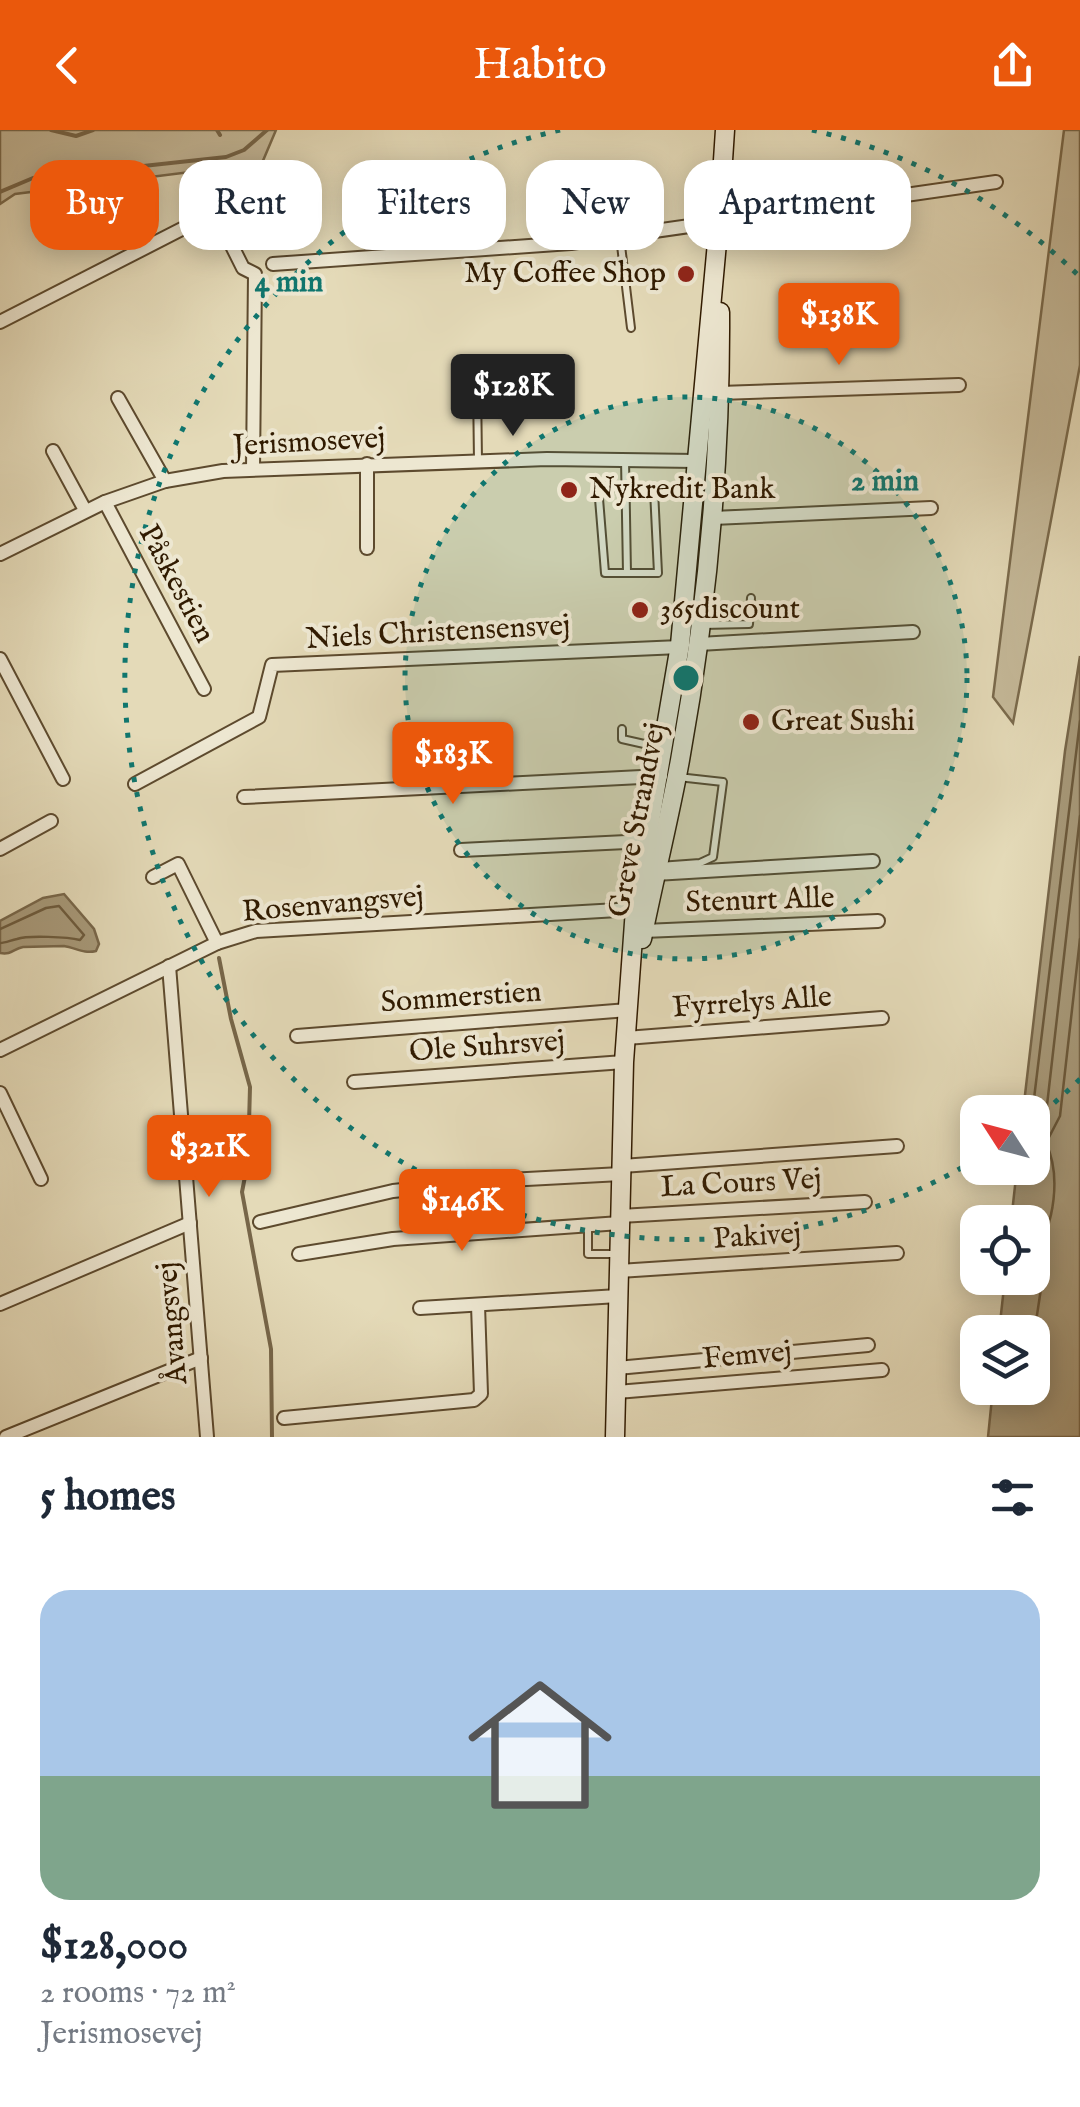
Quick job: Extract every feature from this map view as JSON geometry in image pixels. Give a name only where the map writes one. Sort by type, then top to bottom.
[{"type":"main road","points":[[723,160],[725,130]]},
{"type":"main road","name":"Greve Strandvej","points":[[616,1437],[624,1062],[635,909],[647,841],[668,776],[663,748],[693,639],[696,461],[716,250]]},
{"type":"main road","name":"Greve Strandvej","points":[[628,1010],[656,870],[668,776],[713,518],[720,393],[719,250]]},
{"type":"main road","points":[[696,461],[718,462]]},
{"type":"street","points":[[911,194],[996,182]]},
{"type":"street","points":[[0,322],[215,212],[242,268],[254,274],[252,469]]},
{"type":"street","points":[[272,264],[526,246]]},
{"type":"street","points":[[720,393],[959,385]]},
{"type":"street","points":[[118,398],[166,481]]},
{"type":"street","points":[[53,450],[85,510]]},
{"type":"street","name":"Jerismosevej","points":[[0,554],[85,510],[166,481],[252,469],[625,458],[696,461]]},
{"type":"street","points":[[367,464],[367,548]]},
{"type":"street","name":"Påskestien","points":[[105,502],[204,689]]},
{"type":"street","points":[[713,518],[931,508]]},
{"type":"street","points":[[693,639],[912,632]]},
{"type":"street","name":"Niels Christensensvej","points":[[135,784],[259,716],[272,665],[693,639]]},
{"type":"street","points":[[0,659],[63,780]]},
{"type":"street","points":[[244,797],[668,776]]},
{"type":"street","points":[[0,849],[51,821]]},
{"type":"street","points":[[461,850],[647,841]]},
{"type":"street","points":[[656,870],[873,861]]},
{"type":"street","points":[[154,877],[178,864],[218,943]]},
{"type":"street","name":"Rosenvangsvej","points":[[0,1050],[218,943],[256,931],[635,909]]},
{"type":"street","name":"Stenurt Alle","points":[[644,931],[878,921]]},
{"type":"street","name":"Åvangsvej","points":[[169,966],[206,1437]]},
{"type":"street","name":"Sommerstien","points":[[297,1036],[628,1010]]},
{"type":"street","name":"Fyrrelys Alle","points":[[626,1038],[882,1018]]},
{"type":"street","name":"Ole Suhrsvej","points":[[354,1082],[624,1062]]},
{"type":"street","points":[[0,1093],[42,1179]]},
{"type":"street","points":[[260,1222],[393,1191],[896,1146]]},
{"type":"street","name":"La Cours Vej","points":[[299,1254],[393,1239],[864,1202]]},
{"type":"street","points":[[0,1304],[190,1222]]},
{"type":"street","name":"Pakivej","points":[[620,1263],[897,1253]]},
{"type":"street","points":[[420,1308],[618,1296]]},
{"type":"street","points":[[284,1418],[474,1400],[480,1394],[478,1304]]},
{"type":"street","points":[[617,1368],[868,1344]]},
{"type":"street","points":[[6,1437],[201,1358]]},
{"type":"street","name":"Femvej","points":[[616,1392],[882,1370]]},
{"type":"lane","points":[[622,250],[630,328]]},
{"type":"lane","points":[[477,385],[478,461]]},
{"type":"lane","points":[[625,458],[627,574]]},
{"type":"lane","points":[[598,486],[626,488],[654,490],[658,574],[605,574],[598,486]]},
{"type":"lane","points":[[693,639],[748,624],[751,598]]},
{"type":"lane","points":[[622,729],[622,739],[663,748]]},
{"type":"lane","points":[[656,870],[700,864],[713,857],[723,782],[668,776]]},
{"type":"lane","points":[[588,1225],[588,1254],[620,1263]]},
{"type":"shaded area","points":[[0,130],[276,130],[263,160],[179,160],[179,173],[159,176],[159,160],[30,160],[30,192],[15,194],[0,204]]},
{"type":"shaded area","points":[[1064,130],[1080,130],[1080,365],[1013,723],[993,697]]},
{"type":"water","points":[[1080,656],[1080,1437],[988,1437],[991,1405],[1050,1405],[1050,1315],[1001,1315],[1003,1295],[1050,1295],[1050,1205],[1013,1205],[1015,1185],[1050,1185],[1050,1095],[1025,1095],[1065,751]]},
{"type":"water","points":[[64,894],[94,929],[99,944],[96,951],[62,946],[23,947],[0,953],[0,921],[43,898]]},
{"type":"waterway","points":[[51,130],[76,136],[93,130]]},
{"type":"waterway","points":[[217,130],[220,135]]},
{"type":"waterway","points":[[0,192],[33,178],[226,157],[244,150],[267,130]]},
{"type":"waterway","points":[[219,958],[250,1087],[248,1161],[242,1192],[271,1349],[272,1437]]},
{"type":"place","name":"My Coffee Shop","points":[[686,274]]},
{"type":"place","name":"Nykredit Bank","points":[[569,490]]},
{"type":"place","name":"365discount","points":[[640,610]]},
{"type":"place","name":"Great Sushi","points":[[751,722]]}]
